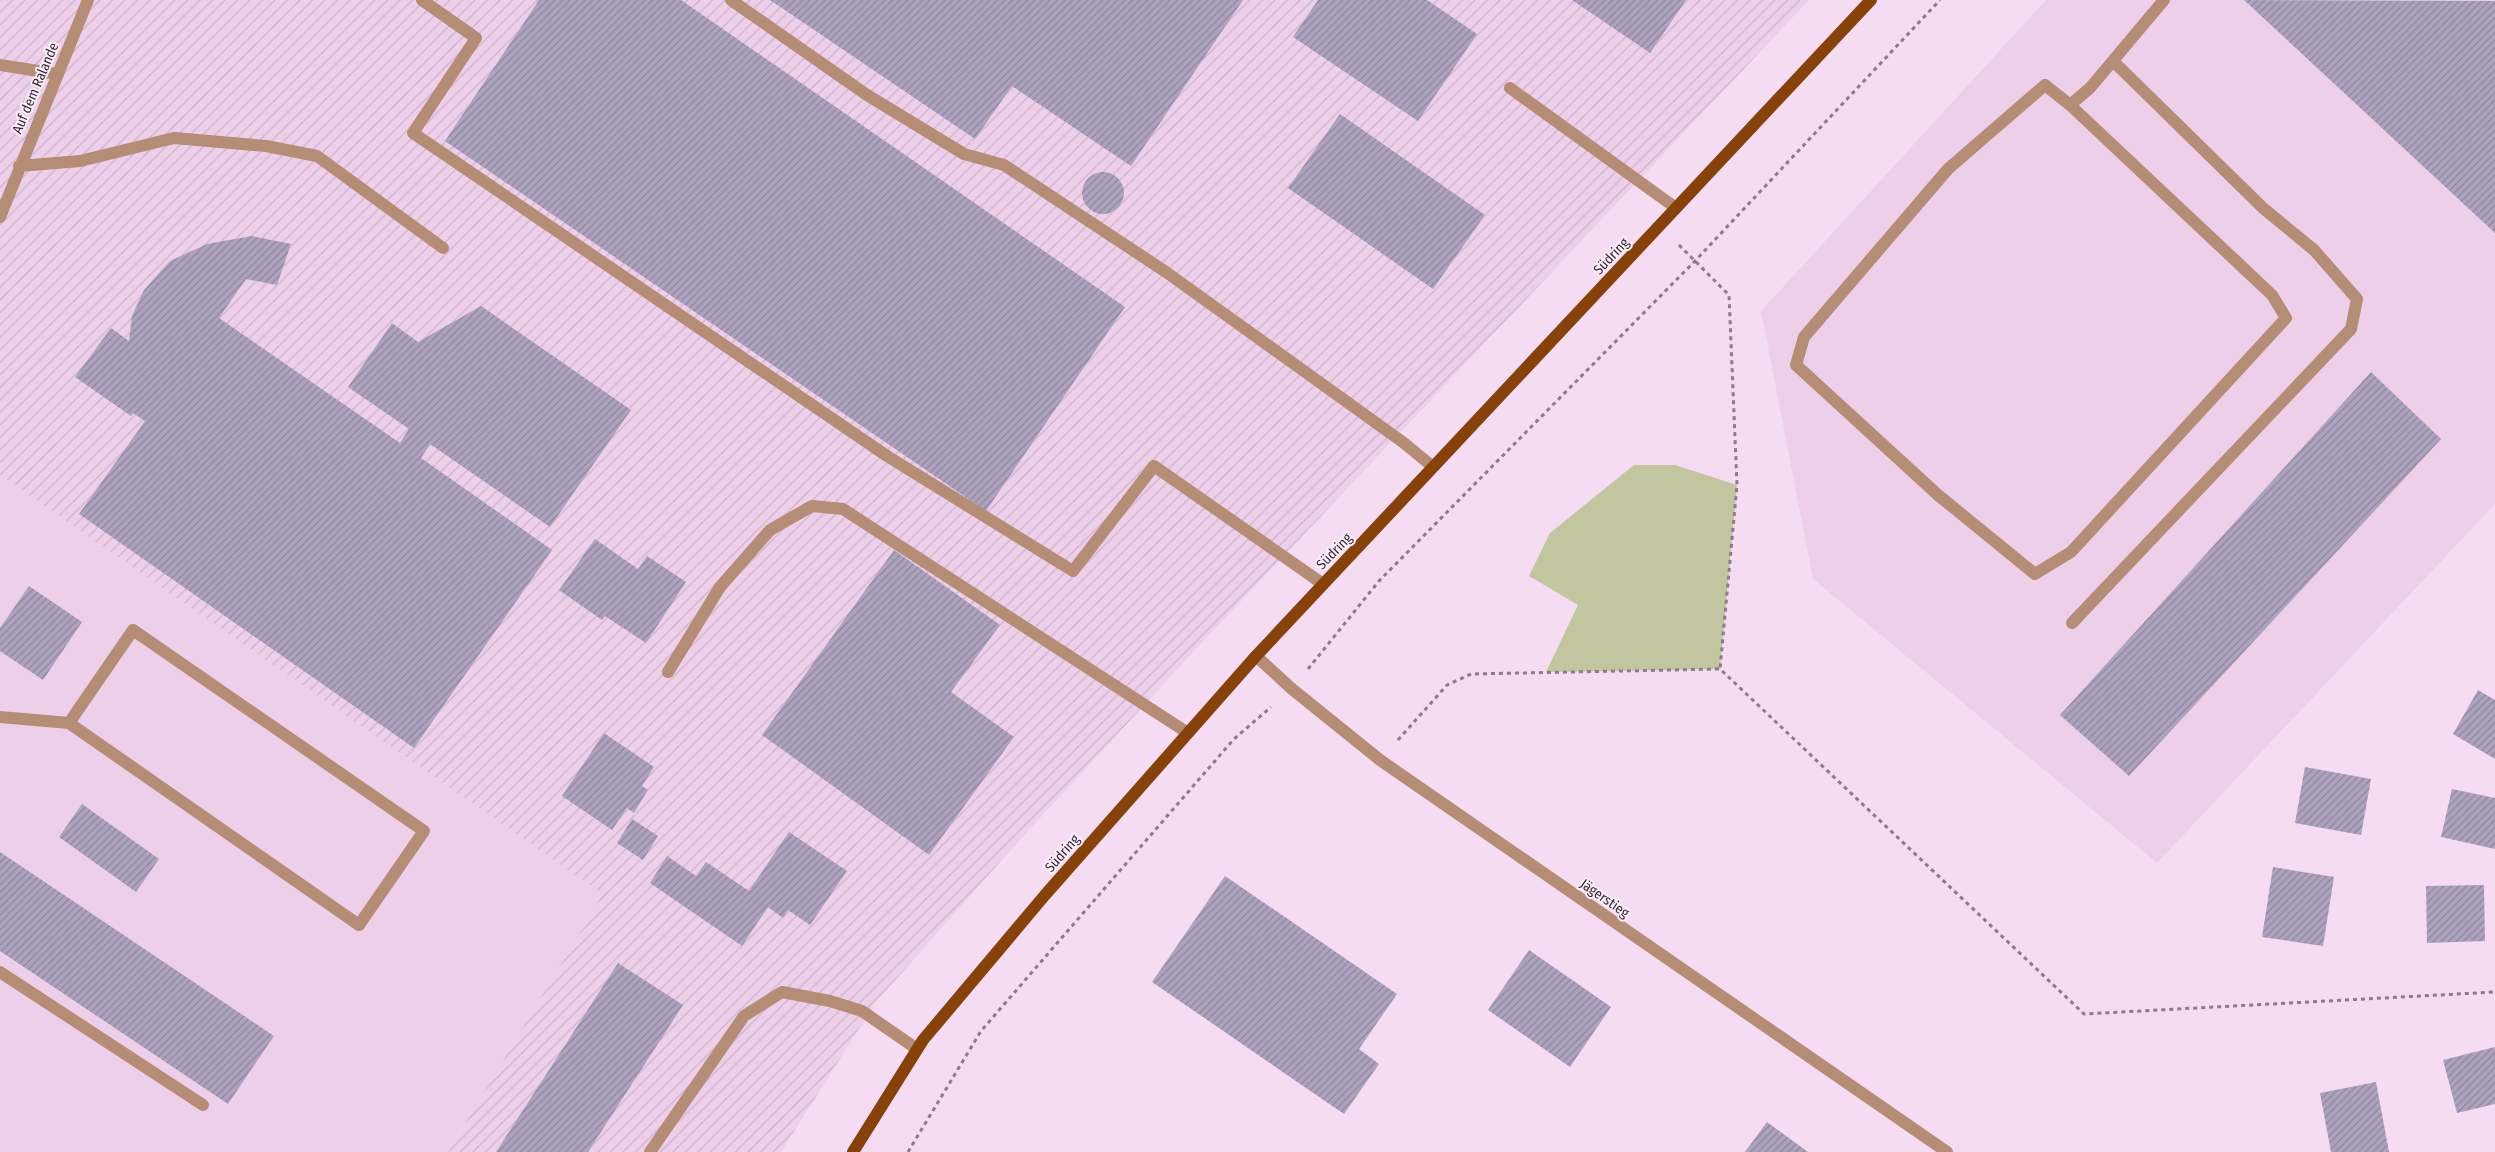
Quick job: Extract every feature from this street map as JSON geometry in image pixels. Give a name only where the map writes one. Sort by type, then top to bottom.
[{"type":"main road","name":"Südring","points":[[853,1152],[917,1050],[1045,895],[1256,656],[1871,0]]},
{"type":"street","name":"Auf dem Ralande","points":[[0,217],[19,166],[88,0]]},
{"type":"street","points":[[422,0],[476,38],[413,133],[887,456],[1072,571],[1154,466],[1323,584]]},
{"type":"street","points":[[731,0],[867,95],[964,154],[1004,164],[1158,266],[1404,443],[1433,467]]},
{"type":"street","points":[[2070,105],[2090,88],[2164,0]]},
{"type":"street","points":[[2072,623],[2351,329],[2357,299],[2314,250],[2263,208],[2113,61]]},
{"type":"street","points":[[0,65],[57,74]]},
{"type":"street","points":[[2045,85],[2070,105],[2272,295],[2286,318],[2071,552],[2035,574],[1938,495],[1796,365],[1804,337],[1948,169],[2045,85]]},
{"type":"street","points":[[1510,88],[1676,208]]},
{"type":"street","points":[[19,166],[80,161],[174,138],[266,146],[300,152],[317,156],[443,248]]},
{"type":"street","points":[[668,672],[720,587],[770,530],[812,506],[843,509],[1188,733]]},
{"type":"street","points":[[0,717],[69,723],[359,924],[424,831],[133,630],[69,723]]},
{"type":"street","name":"Jägerstieg","points":[[1256,656],[1292,689],[1380,760],[1947,1152]]},
{"type":"street","points":[[0,972],[203,1106]]},
{"type":"street","points":[[650,1152],[744,1016],[782,992],[830,1000],[862,1011],[917,1050]]},
{"type":"path","points":[[908,1152],[981,1031],[1234,739],[1292,689],[1379,581],[1695,260],[1940,0]]},
{"type":"path","points":[[1659,226],[1729,295],[1737,485],[1720,669]]},
{"type":"path","points":[[1380,760],[1447,685],[1471,674],[1720,669],[2084,1014],[2495,992]]},
{"type":"shaded area","points":[[0,0],[1809,0],[1206,638],[1008,853],[876,1002],[781,1152],[448,1152],[603,894],[0,475]]},
{"type":"shaded area","points":[[2046,0],[2495,0],[2495,504],[2157,863],[1813,579],[1761,311]]},
{"type":"shaded area","points":[[0,475],[604,894],[448,1152],[0,1152]]},
{"type":"green space","points":[[1634,465],[1675,465],[1737,485],[1720,669],[1546,672],[1578,605],[1529,576],[1550,533]]},
{"type":"building","points":[[539,0],[681,0],[1125,307],[986,511],[445,141]]},
{"type":"building","points":[[770,0],[1243,0],[1131,166],[1012,86],[975,139]]},
{"type":"building","points":[[1318,0],[1427,0],[1477,34],[1418,121],[1293,37]]},
{"type":"building","points":[[1572,0],[1686,0],[1650,53]]},
{"type":"building","points":[[2244,0],[2495,1],[2495,233]]},
{"type":"building","points":[[1340,114],[1485,215],[1433,289],[1288,188]]},
{"type":"building","points":[[1103,172],[1118,178],[1124,193],[1118,208],[1103,214],[1088,208],[1082,193],[1088,178]]},
{"type":"building","points":[[252,236],[291,244],[277,285],[246,279],[219,318],[400,443],[409,429],[348,387],[392,323],[418,342],[481,306],[631,410],[550,527],[430,444],[421,458],[552,550],[414,748],[79,514],[145,421],[133,413],[131,416],[75,377],[111,328],[129,341],[132,316],[144,290],[170,261],[207,244]]},
{"type":"building","points":[[2371,372],[2441,439],[2129,776],[2060,715]]},
{"type":"building","points":[[595,539],[638,569],[647,556],[686,582],[646,643],[605,616],[602,620],[559,590]]},
{"type":"building","points":[[894,550],[1000,625],[951,692],[1014,737],[929,855],[762,735]]},
{"type":"building","points":[[29,586],[82,622],[43,680],[0,651],[0,628]]},
{"type":"building","points":[[2478,690],[2495,700],[2495,759],[2453,734]]},
{"type":"building","points":[[604,733],[654,767],[642,786],[648,790],[634,813],[627,808],[612,830],[562,796]]},
{"type":"building","points":[[2305,767],[2371,779],[2361,835],[2295,823]]},
{"type":"building","points":[[2452,789],[2495,798],[2495,849],[2441,837]]},
{"type":"building","points":[[82,804],[159,859],[136,892],[59,837]]},
{"type":"building","points":[[632,819],[658,836],[643,860],[617,843]]},
{"type":"building","points":[[789,832],[847,871],[810,925],[788,910],[783,918],[768,907],[742,946],[650,883],[667,856],[696,876],[706,862],[749,891]]},
{"type":"building","points":[[0,852],[274,1036],[228,1104],[0,951]]},
{"type":"building","points":[[2273,867],[2334,877],[2323,946],[2262,937]]},
{"type":"building","points":[[1225,876],[1397,994],[1359,1049],[1379,1064],[1344,1114],[1152,982]]},
{"type":"building","points":[[2484,885],[2485,941],[2427,943],[2426,886]]},
{"type":"building","points":[[1529,950],[1611,1007],[1570,1067],[1488,1010]]},
{"type":"building","points":[[618,963],[683,1005],[588,1152],[496,1152]]},
{"type":"building","points":[[2495,1047],[2495,1104],[2457,1113],[2443,1060]]},
{"type":"building","points":[[2376,1082],[2389,1152],[2331,1152],[2320,1093]]},
{"type":"building","points":[[1767,1122],[1808,1152],[1745,1152]]}]
